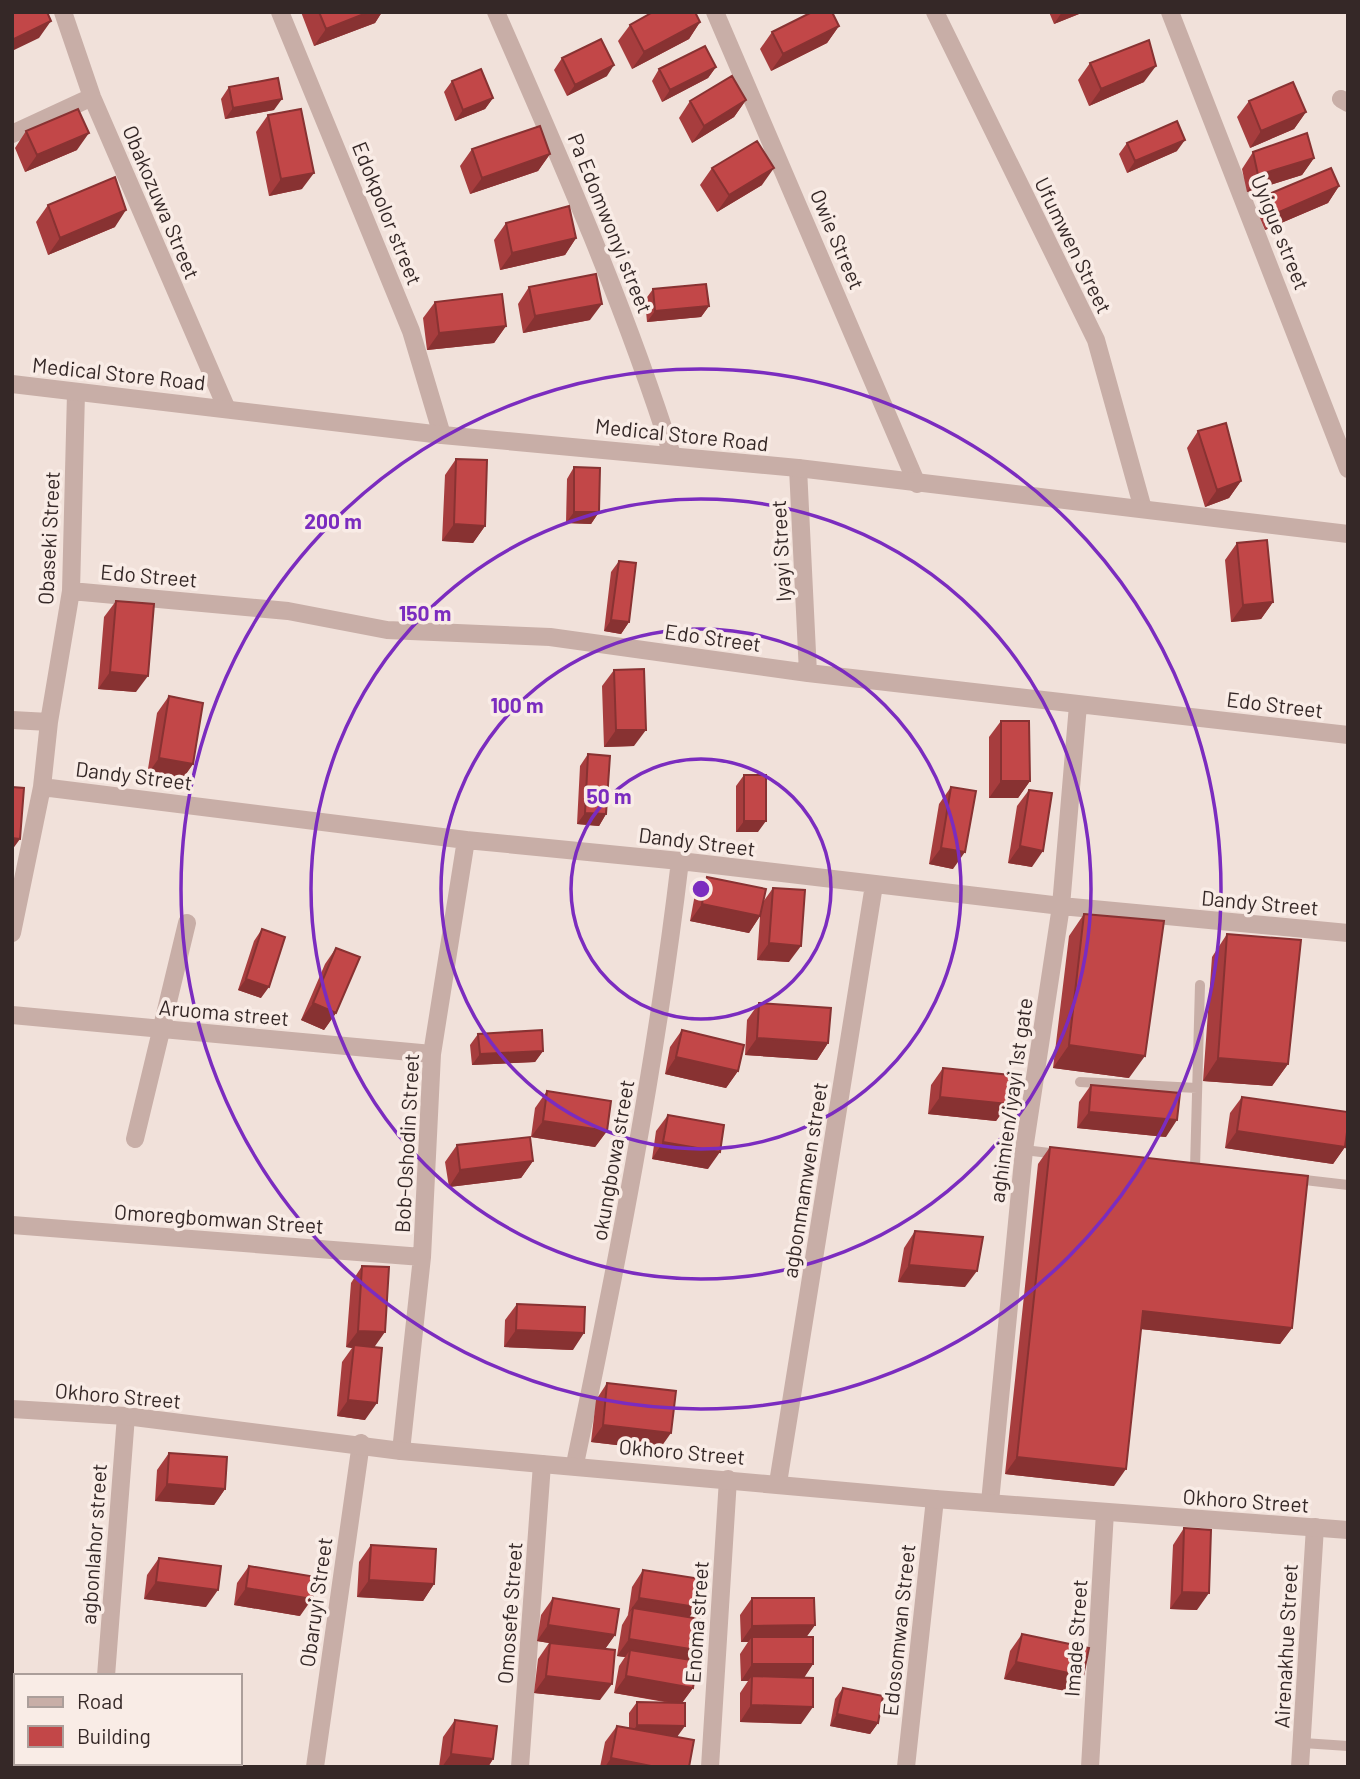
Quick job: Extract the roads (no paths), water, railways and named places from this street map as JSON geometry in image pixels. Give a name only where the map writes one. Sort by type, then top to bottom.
[{"type":"street","name":"Obakozuwa Street","points":[[63,12],[92,97],[226,407]]},
{"type":"street","name":"Edokpolor street","points":[[280,12],[411,331],[442,435]]},
{"type":"street","name":"Pa Edomwonyi street","points":[[496,12],[589,225],[646,371],[672,455]]},
{"type":"street","name":"Owie Street","points":[[715,12],[917,484]]},
{"type":"street","name":"Ufumwen Street","points":[[935,12],[1096,340],[1143,509]]},
{"type":"street","name":"Uyigue street","points":[[1170,12],[1348,470]]},
{"type":"street","points":[[12,134],[92,97]]},
{"type":"street","name":"Medical Store Road","points":[[12,384],[76,393],[226,407],[442,435],[799,468],[1348,534]]},
{"type":"street","name":"Obaseki Street","points":[[12,933],[18,880],[42,787],[49,722],[72,591],[76,393]]},
{"type":"street","name":"Iyayi Street","points":[[799,468],[808,673]]},
{"type":"street","name":"Edo Street","points":[[72,591],[288,611],[387,630],[550,637],[808,673],[1348,735]]},
{"type":"street","name":"aghimien/iyayi 1st gate","points":[[990,1502],[1024,1150],[1061,906],[1078,705]]},
{"type":"street","points":[[12,720],[49,722]]},
{"type":"street","name":"Dandy Street","points":[[42,787],[466,840],[680,861],[1061,906],[1348,933]]},
{"type":"street","name":"Bob-Oshodin Street","points":[[401,1451],[422,1257],[432,1054],[466,840]]},
{"type":"street","name":"okungbowa street","points":[[575,1464],[621,1247],[664,994],[680,861]]},
{"type":"street","name":"agbonmamwen street","points":[[778,1483],[874,885]]},
{"type":"street","points":[[135,1139],[187,923]]},
{"type":"street","name":"Aruoma street","points":[[12,1015],[432,1054]]},
{"type":"street","name":"Omoregbomwan Street","points":[[12,1224],[422,1257]]},
{"type":"street","name":"Okhoro Street","points":[[12,1409],[126,1416],[361,1443],[401,1451],[542,1464],[575,1464],[935,1499],[1348,1531]]},
{"type":"street","name":"agbonlahor street","points":[[106,1674],[126,1416]]},
{"type":"street","name":"Obaruyi Street","points":[[315,1767],[361,1443]]},
{"type":"street","name":"Omosefe Street","points":[[520,1767],[542,1464]]},
{"type":"street","name":"Enoma street","points":[[710,1767],[728,1479]]},
{"type":"street","name":"Edosomwan Street","points":[[906,1767],[935,1499]]},
{"type":"street","name":"Imade Street","points":[[1090,1767],[1105,1512]]},
{"type":"street","name":"Airenakhue Street","points":[[1300,1767],[1315,1527]]},
{"type":"lane","points":[[1195,1168],[1200,985]]},
{"type":"lane","points":[[1080,1082],[1197,1088]]},
{"type":"lane","points":[[1024,1150],[1063,1154]]},
{"type":"lane","points":[[1182,1166],[1209,1169]]},
{"type":"lane","points":[[1278,1177],[1348,1185]]},
{"type":"lane","points":[[1303,1743],[1348,1746]]}]
